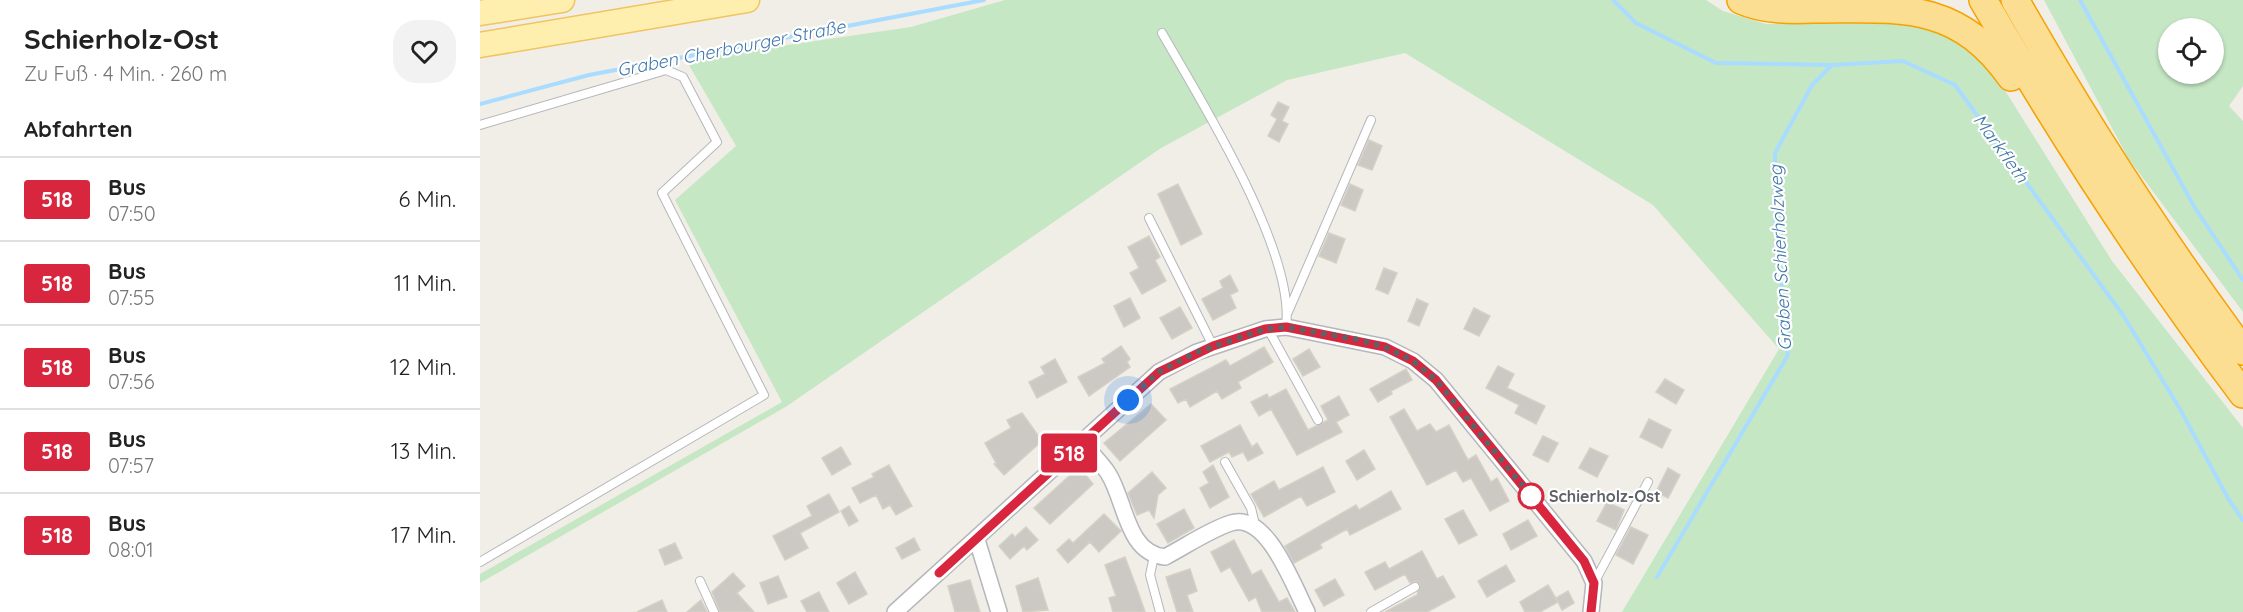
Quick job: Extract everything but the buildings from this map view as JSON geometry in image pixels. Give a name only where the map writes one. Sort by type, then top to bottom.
[{"type":"highway","points":[[1741,0],[1788,10],[1913,10],[1957,25],[1975,36],[1995,54],[2096,203],[2114,214]]},
{"type":"highway","points":[[1983,0],[2035,89],[2114,214],[2243,394]]},
{"type":"highway","points":[[2015,0],[2057,74],[2196,288],[2243,351]]},
{"type":"main road","points":[[480,13],[562,0]]},
{"type":"main road","points":[[480,45],[747,0]]},
{"type":"main road","points":[[480,57],[539,35]]},
{"type":"street","points":[[895,612],[977,540],[1081,441],[1159,372],[1213,346],[1268,329],[1287,320],[1385,347],[1413,361],[1436,380],[1584,561],[1594,583],[1591,612]]},
{"type":"street","points":[[1081,441],[1109,474],[1140,547],[1154,556],[1165,557],[1233,522],[1255,525],[1269,539],[1307,612]]},
{"type":"street","points":[[977,540],[999,612]]},
{"type":"lane","points":[[1162,33],[1223,140],[1275,252],[1287,320]]},
{"type":"lane","points":[[480,125],[666,70],[683,77],[717,142],[662,193],[764,395],[480,562]]},
{"type":"lane","points":[[1287,320],[1371,120]]},
{"type":"lane","points":[[1149,218],[1213,346]]},
{"type":"lane","points":[[1268,329],[1318,420]]},
{"type":"lane","points":[[1225,462],[1251,508],[1255,525]]},
{"type":"lane","points":[[1594,583],[1648,482]]},
{"type":"lane","points":[[1154,556],[1150,575],[1160,612]]},
{"type":"lane","points":[[700,581],[714,612]]},
{"type":"lane","points":[[1371,612],[1415,587]]},
{"type":"green space","points":[[1005,0],[1706,0],[1723,11],[1766,24],[1906,23],[1932,29],[1975,53],[1999,81],[2112,261],[2243,428],[2243,612],[1622,612],[1779,349],[1653,205],[1405,53],[1287,80],[1161,148],[787,406],[480,583],[480,574],[782,402],[675,200],[736,146],[686,60],[911,27]]},
{"type":"green space","points":[[2044,0],[2243,0],[2243,86],[2229,106],[2243,121],[2243,312],[2128,158]]},
{"type":"waterway","name":"Graben Cherbourger Straße","points":[[480,104],[589,75],[984,0]]},
{"type":"waterway","name":"Markfleth","points":[[1613,0],[1636,23],[1716,63],[1832,65],[1903,61],[1955,85],[2123,315],[2180,409],[2229,500],[2243,520]]},
{"type":"waterway","points":[[2080,0],[2195,208],[2243,280]]},
{"type":"waterway","name":"Graben Schierholzweg","points":[[1657,577],[1788,355],[1775,220],[1775,153],[1812,85],[1832,65]]},
{"type":"bus line","name":"518","points":[[939,573],[1159,372],[1213,346],[1265,329],[1286,327],[1360,340],[1385,347],[1413,361],[1436,380],[1584,561],[1594,583],[1591,612]]},
{"type":"place","name":"Schierholz-Ost","points":[[1531,496]]},
{"type":"route","points":[[1128,400],[1159,372],[1197,352],[1265,329],[1286,327],[1360,340],[1385,347],[1413,361],[1436,380],[1531,496]]}]
